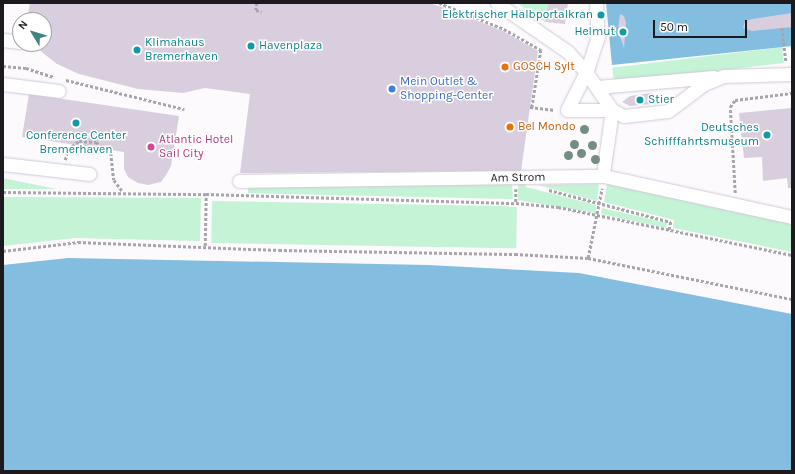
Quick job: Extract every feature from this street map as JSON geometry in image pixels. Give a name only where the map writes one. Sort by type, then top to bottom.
[{"type":"street","points":[[497,3],[568,52],[597,86],[612,110],[604,172]]},
{"type":"street","points":[[596,3],[608,35],[586,72],[567,110],[612,110],[624,116],[668,111],[704,84],[724,76]]},
{"type":"street","points":[[597,86],[790,72]]},
{"type":"street","points":[[3,84],[61,86]]},
{"type":"street","points":[[3,164],[89,174]]},
{"type":"street","name":"Am Strom","points":[[239,181],[604,172],[736,205],[792,217]]},
{"type":"path","points":[[257,3],[256,10],[262,12]]},
{"type":"path","points":[[439,3],[504,29],[541,50],[531,108],[544,110]]},
{"type":"path","points":[[782,28],[790,72]]},
{"type":"path","points":[[3,66],[26,68],[57,78]]},
{"type":"path","points":[[61,86],[184,109]]},
{"type":"path","points":[[736,205],[730,107],[735,100],[792,93]]},
{"type":"path","points":[[65,164],[68,149],[79,141],[96,142],[111,152],[114,180],[124,193]]},
{"type":"path","points":[[588,258],[600,204],[604,172]]},
{"type":"path","points":[[547,190],[671,222],[669,231]]},
{"type":"path","points":[[3,192],[206,194],[516,203],[558,207],[669,231],[792,255]]},
{"type":"path","points":[[205,246],[206,194]]},
{"type":"path","points":[[3,251],[78,242],[515,254],[588,258],[792,300]]},
{"type":"green space","points":[[517,3],[548,3],[545,22]]},
{"type":"green space","points":[[782,47],[784,63],[614,84],[612,68]]},
{"type":"green space","points":[[3,178],[56,189],[3,189]]},
{"type":"green space","points":[[518,183],[525,183],[526,187],[596,205],[596,213],[518,200]]},
{"type":"green space","points":[[248,184],[512,184],[513,199],[248,193]]},
{"type":"green space","points":[[599,184],[597,201],[538,185]]},
{"type":"green space","points":[[607,184],[792,221],[792,252],[673,228],[674,220],[604,202]]},
{"type":"green space","points":[[3,197],[201,198],[200,241],[75,238],[3,246]]},
{"type":"green space","points":[[212,201],[517,206],[516,248],[211,243]]},
{"type":"green space","points":[[602,208],[667,223],[666,228],[601,214]]},
{"type":"water","points":[[606,3],[792,3],[792,46],[612,65]]},
{"type":"water","points":[[68,258],[428,265],[579,273],[792,314],[792,471],[3,471],[3,265]]},
{"type":"building","name":"Mein Outlet & Shopping-Center","points":[[30,3],[429,3],[448,9],[503,31],[538,51],[521,171],[240,173],[250,94],[205,88],[183,93],[138,89],[79,74],[57,64],[42,52],[52,52],[52,12],[28,12]]},
{"type":"building","points":[[548,3],[568,3],[565,24],[545,22]]},
{"type":"building","points":[[792,13],[792,27],[752,31],[743,28],[745,21]]},
{"type":"building","name":"Helmut","points":[[620,14],[624,16],[626,23],[624,48],[618,30]]},
{"type":"building","name":"Stier","points":[[651,93],[659,98],[652,104],[630,106],[622,102],[630,96]]},
{"type":"building","points":[[29,94],[179,116],[171,166],[161,182],[148,185],[138,183],[128,177],[124,169],[124,152],[22,137]]},
{"type":"building","name":"Deutsches Schifffahrtsmuseum","points":[[792,108],[792,188],[788,188],[787,178],[763,181],[762,157],[744,158],[739,113]]},
{"type":"place","name":"Elektrischer Halbportalkran","points":[[601,15]]},
{"type":"place","name":"Helmut","points":[[623,32]]},
{"type":"place","name":"Havenplaza","points":[[251,46]]},
{"type":"place","name":"Klimahaus Bremerhaven","points":[[137,50]]},
{"type":"place","name":"GOSCH Sylt","points":[[505,67]]},
{"type":"place","name":"Mein Outlet & Shopping-Center","points":[[392,89]]},
{"type":"place","name":"Stier","points":[[640,100]]},
{"type":"place","name":"Conference Center Bremerhaven","points":[[76,123]]},
{"type":"place","name":"Bel Mondo","points":[[510,127]]},
{"type":"place","name":"Deutsches Schifffahrtsmuseum","points":[[767,135]]},
{"type":"place","name":"Atlantic Hotel Sail City","points":[[151,147]]}]
